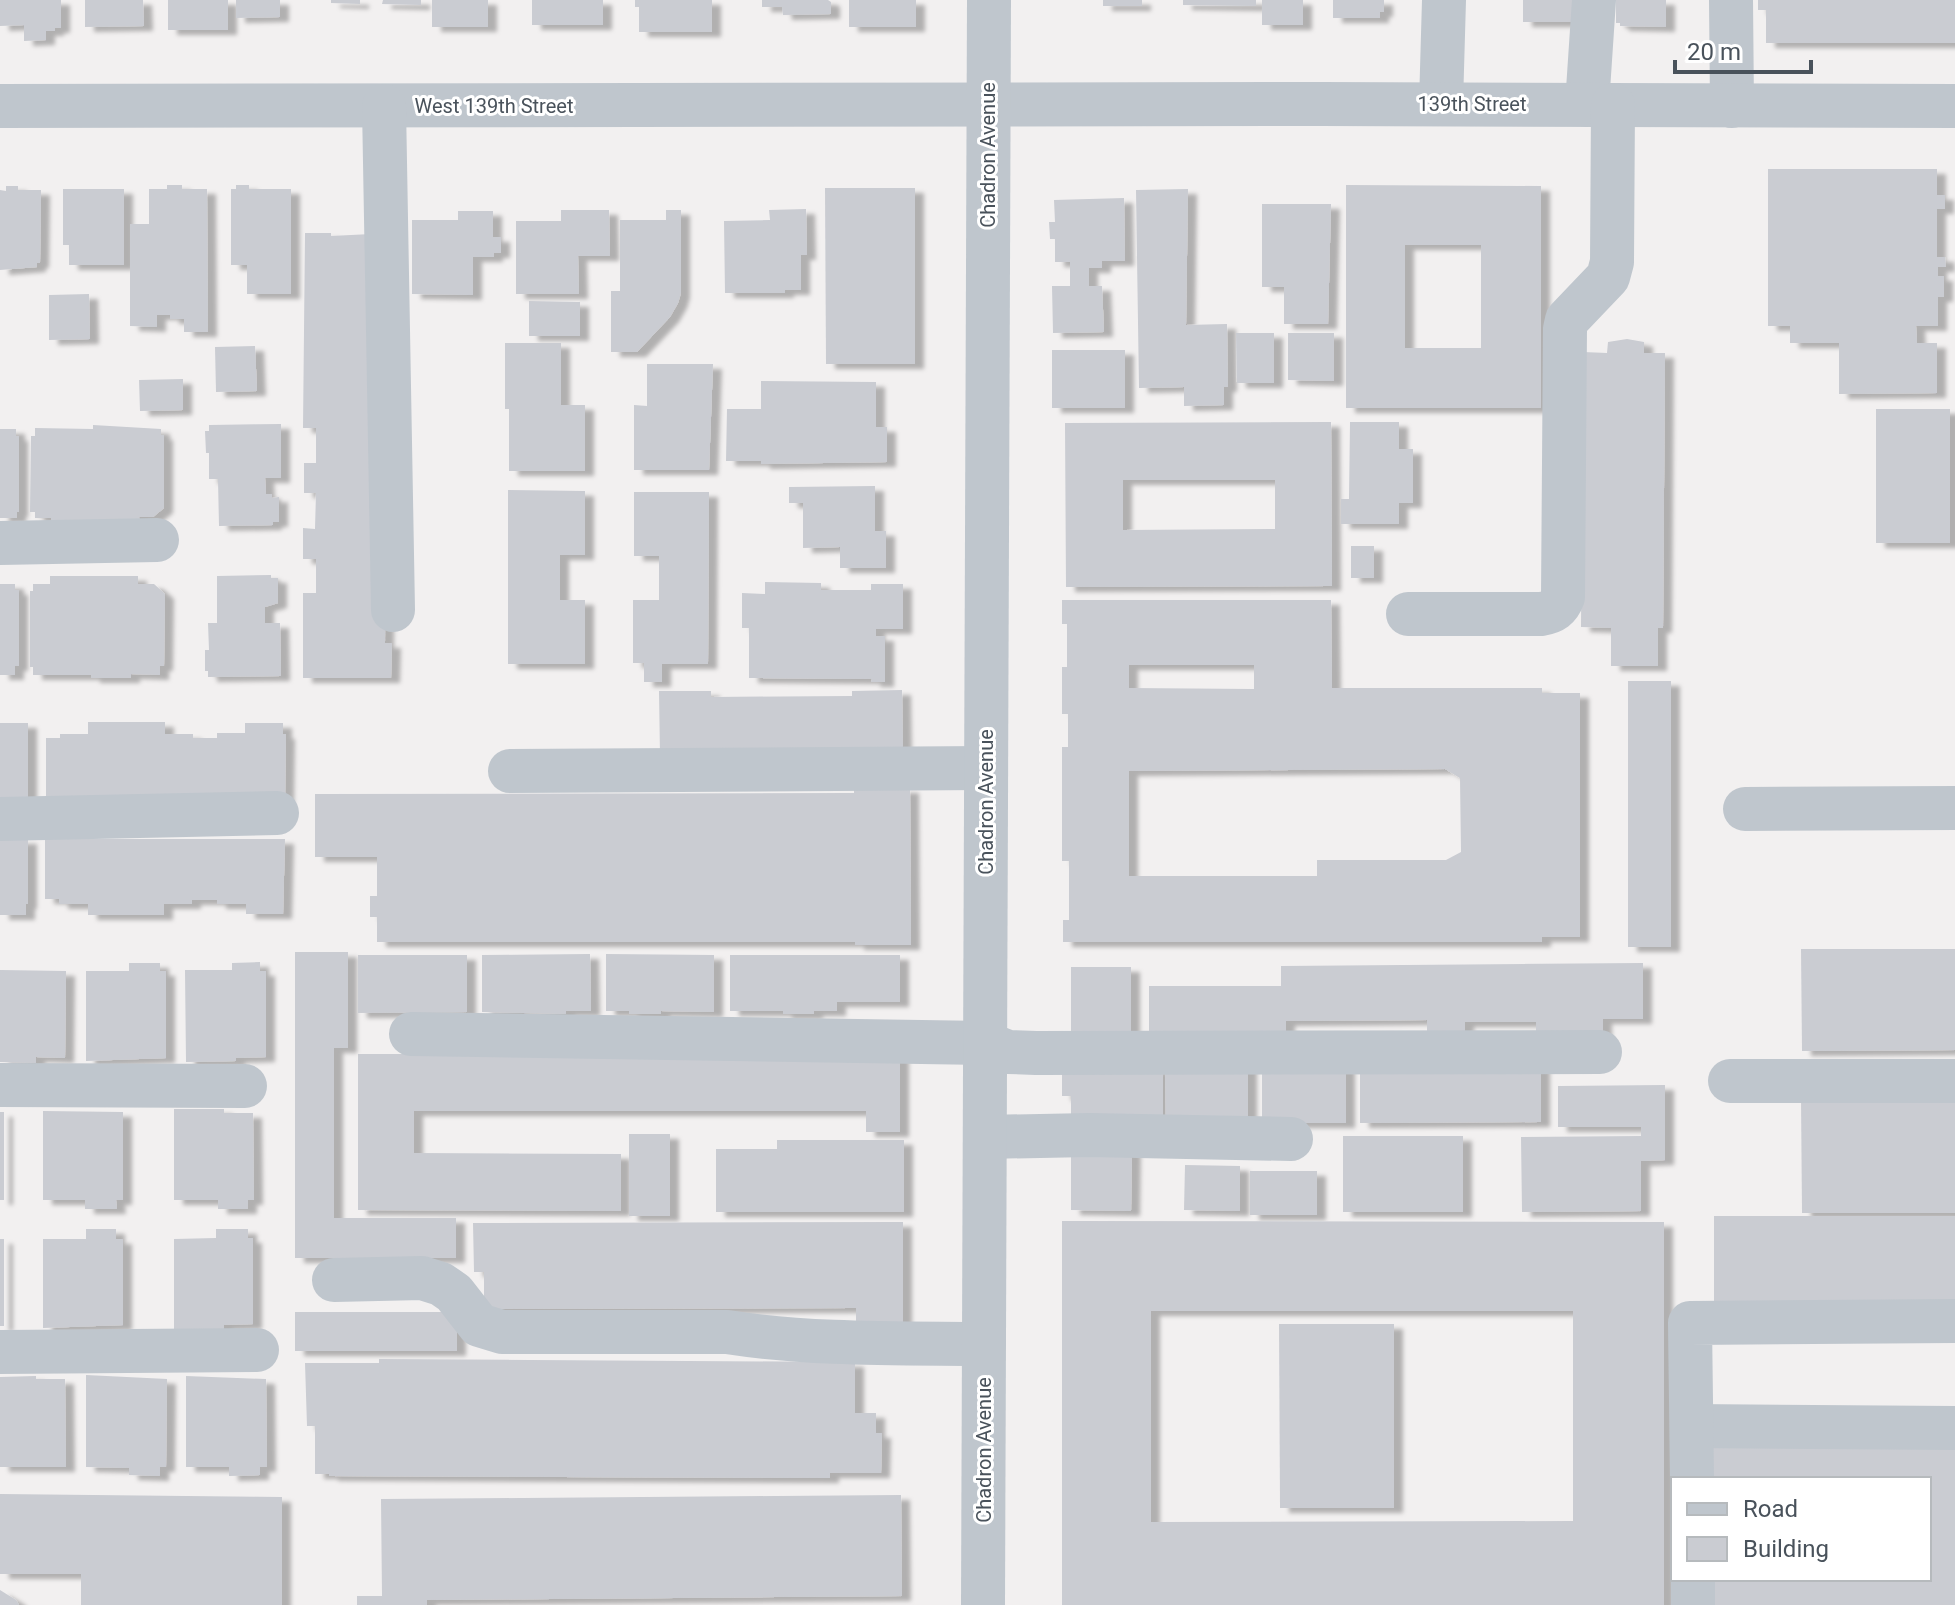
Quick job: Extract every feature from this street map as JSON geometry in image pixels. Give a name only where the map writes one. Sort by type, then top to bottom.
[{"type":"street","name":"Chadron Avenue","points":[[983,1605],[989,0]]},
{"type":"street","points":[[1441,104],[1444,0]]},
{"type":"street","points":[[1408,614],[1541,614],[1550,612],[1561,603],[1563,597],[1565,329],[1567,320],[1608,277],[1612,262],[1594,0]]},
{"type":"street","points":[[1731,0],[1732,106]]},
{"type":"street","name":"139th Street","points":[[988,105],[1955,106]]},
{"type":"street","name":"West 139th Street","points":[[0,106],[988,105]]},
{"type":"street","points":[[384,106],[393,610]]},
{"type":"street","points":[[0,543],[157,540]]},
{"type":"street","points":[[510,771],[986,768]]},
{"type":"street","points":[[1745,809],[1955,808]]},
{"type":"street","points":[[0,819],[277,813]]},
{"type":"street","points":[[411,1034],[985,1043],[1008,1052],[1036,1053],[1600,1052]]},
{"type":"street","points":[[1730,1081],[1955,1081]]},
{"type":"street","points":[[0,1085],[245,1086]]},
{"type":"street","points":[[985,1137],[1089,1135],[1291,1139]]},
{"type":"street","points":[[334,1280],[422,1278],[441,1284],[454,1293],[479,1325],[502,1332],[727,1332],[832,1341],[984,1344]]},
{"type":"street","points":[[1692,1477],[1690,1323],[1955,1321]]},
{"type":"street","points":[[0,1352],[257,1350]]},
{"type":"street","points":[[1692,1426],[1955,1428]]},
{"type":"street","points":[[1693,1581],[1693,1605]]},
{"type":"building","points":[[0,0],[61,0],[61,28],[46,31],[46,40],[24,41],[24,25],[0,26]]},
{"type":"building","points":[[85,0],[143,0],[144,26],[85,27]]},
{"type":"building","points":[[168,0],[228,0],[228,30],[168,30]]},
{"type":"building","points":[[236,0],[280,0],[280,17],[236,18]]},
{"type":"building","points":[[331,0],[360,0],[360,4],[331,3]]},
{"type":"building","points":[[383,0],[421,0],[421,5],[382,4]]},
{"type":"building","points":[[432,0],[488,0],[488,27],[432,27]]},
{"type":"building","points":[[532,0],[603,0],[603,25],[532,25]]},
{"type":"building","points":[[635,0],[712,0],[712,32],[639,32],[639,7],[635,7]]},
{"type":"building","points":[[762,0],[828,0],[831,2],[831,14],[783,15],[782,7],[762,7]]},
{"type":"building","points":[[849,0],[916,0],[916,27],[849,27]]},
{"type":"building","points":[[1103,0],[1142,0],[1142,6],[1103,6]]},
{"type":"building","points":[[1183,0],[1256,0],[1256,6],[1183,5]]},
{"type":"building","points":[[1262,0],[1303,0],[1303,25],[1262,25]]},
{"type":"building","points":[[1333,0],[1384,0],[1384,12],[1380,12],[1380,18],[1333,18]]},
{"type":"building","points":[[1523,0],[1577,0],[1580,22],[1523,22]]},
{"type":"building","points":[[1616,0],[1666,0],[1666,27],[1620,26],[1616,23]]},
{"type":"building","points":[[1758,0],[1955,0],[1955,43],[1766,43],[1766,10],[1758,10]]},
{"type":"building","points":[[1768,169],[1937,169],[1937,195],[1945,195],[1945,209],[1937,209],[1937,257],[1945,257],[1946,267],[1938,267],[1938,276],[1944,276],[1944,297],[1938,297],[1938,326],[1916,326],[1917,343],[1937,343],[1937,393],[1839,394],[1839,343],[1790,343],[1790,326],[1768,326]]},
{"type":"building","points":[[167,185],[182,185],[182,189],[207,189],[208,332],[184,332],[184,319],[170,319],[170,315],[157,315],[157,327],[130,326],[130,224],[149,224],[149,189],[167,189]]},
{"type":"building","points":[[236,185],[249,185],[249,189],[291,189],[291,294],[247,294],[247,265],[231,265],[231,189],[236,189]]},
{"type":"building","points":[[1346,185],[1541,186],[1541,408],[1346,408]],"holes":[[[1405,245],[1481,245],[1481,348],[1405,348]]]},
{"type":"building","points":[[6,186],[18,186],[18,190],[41,190],[40,263],[37,267],[0,270],[0,190],[6,191]]},
{"type":"building","points":[[825,188],[915,188],[915,364],[826,364]]},
{"type":"building","points":[[63,189],[124,189],[124,265],[69,265],[69,245],[63,245]]},
{"type":"building","points":[[1188,189],[1186,325],[1227,324],[1228,387],[1224,387],[1224,405],[1184,406],[1184,387],[1139,388],[1136,190]]},
{"type":"building","points":[[1124,198],[1125,261],[1102,261],[1102,268],[1089,268],[1089,286],[1102,286],[1104,332],[1053,333],[1052,286],[1070,286],[1070,262],[1055,262],[1055,239],[1050,239],[1049,222],[1055,222],[1054,200]]},
{"type":"building","points":[[1262,204],[1331,204],[1328,324],[1284,324],[1284,287],[1262,287]]},
{"type":"building","points":[[806,209],[807,255],[801,255],[801,290],[725,293],[724,221],[770,220],[769,210]]},
{"type":"building","points":[[561,210],[609,210],[610,256],[578,256],[579,294],[516,294],[516,221],[561,221]]},
{"type":"building","points":[[666,210],[681,210],[681,293],[678,303],[670,317],[637,352],[611,352],[611,291],[620,291],[620,220],[666,220]]},
{"type":"building","points":[[458,211],[493,211],[493,237],[501,237],[501,253],[494,253],[494,257],[473,257],[473,295],[412,294],[412,220],[458,220]]},
{"type":"building","points":[[305,233],[331,233],[331,236],[371,234],[386,401],[385,643],[392,643],[391,678],[303,678],[303,593],[316,593],[316,559],[303,559],[303,528],[315,529],[316,493],[304,493],[304,463],[316,463],[316,428],[303,428]]},
{"type":"building","points":[[89,294],[90,339],[49,340],[49,295]]},
{"type":"building","points":[[529,301],[580,302],[580,336],[529,336]]},
{"type":"building","points":[[1236,333],[1274,333],[1274,383],[1237,383]]},
{"type":"building","points":[[1288,333],[1334,333],[1334,381],[1288,380]]},
{"type":"building","points":[[1627,339],[1644,342],[1644,353],[1665,353],[1663,628],[1658,628],[1658,666],[1611,666],[1611,628],[1581,627],[1583,352],[1607,353],[1608,342]]},
{"type":"building","points":[[505,343],[561,343],[561,405],[585,405],[585,471],[509,471]]},
{"type":"building","points":[[255,346],[257,391],[216,392],[215,347]]},
{"type":"building","points":[[1052,350],[1125,350],[1125,408],[1052,408]]},
{"type":"building","points":[[647,364],[713,364],[709,470],[634,470],[634,405],[647,406]]},
{"type":"building","points":[[183,379],[183,410],[140,411],[139,380]]},
{"type":"building","points":[[761,381],[876,382],[876,427],[887,427],[887,462],[761,464],[761,461],[726,461],[727,409],[761,409]]},
{"type":"building","points":[[1876,409],[1950,409],[1950,543],[1876,543]]},
{"type":"building","points":[[1331,422],[1332,586],[1066,587],[1065,423]],"holes":[[[1123,480],[1275,480],[1275,529],[1123,530]]]},
{"type":"building","points":[[1350,422],[1399,422],[1399,449],[1413,449],[1413,503],[1399,503],[1399,524],[1341,524],[1341,499],[1349,499]]},
{"type":"building","points":[[281,424],[281,478],[265,478],[266,494],[272,494],[272,498],[279,497],[279,522],[273,522],[273,525],[219,526],[218,479],[209,479],[205,431],[209,431],[209,425]]},
{"type":"building","points":[[93,425],[161,429],[161,435],[164,435],[164,508],[153,517],[139,517],[140,526],[51,527],[51,518],[35,518],[35,512],[30,512],[31,436],[35,436],[35,428],[93,429]]},
{"type":"building","points":[[0,429],[16,429],[16,436],[19,436],[17,518],[0,518]]},
{"type":"building","points":[[875,486],[875,531],[886,531],[886,568],[840,568],[840,547],[803,548],[803,503],[789,503],[789,487]]},
{"type":"building","points":[[508,490],[585,491],[585,555],[560,555],[560,600],[585,600],[585,664],[508,664]]},
{"type":"building","points":[[634,492],[709,492],[708,664],[662,664],[662,682],[644,682],[644,663],[633,663],[633,600],[659,600],[659,556],[634,556]]},
{"type":"building","points":[[1351,546],[1374,546],[1374,578],[1351,578]]},
{"type":"building","points":[[271,575],[271,578],[278,578],[278,603],[265,607],[265,623],[280,623],[281,676],[208,677],[205,650],[209,650],[208,623],[217,623],[217,576]]},
{"type":"building","points":[[50,576],[138,576],[138,584],[154,584],[165,594],[164,666],[160,666],[160,675],[91,678],[91,675],[33,675],[33,667],[30,667],[30,591],[33,591],[33,584],[50,584]]},
{"type":"building","points":[[765,582],[821,583],[821,590],[871,590],[871,584],[903,584],[903,629],[876,629],[876,636],[885,636],[885,682],[871,682],[872,679],[749,678],[749,628],[742,628],[742,593],[765,594]]},
{"type":"building","points":[[0,584],[15,584],[15,590],[19,590],[19,666],[15,666],[15,675],[0,675]]},
{"type":"building","points":[[1062,600],[1331,600],[1332,688],[1542,688],[1542,693],[1580,693],[1580,937],[1542,937],[1542,942],[1063,942],[1063,920],[1069,920],[1069,861],[1062,861],[1062,747],[1068,747],[1068,714],[1062,714],[1062,667],[1067,667],[1067,624],[1062,624]],"holes":[[[1129,665],[1254,665],[1254,689],[1129,688]],[[1445,769],[1460,778],[1461,852],[1446,860],[1317,860],[1317,876],[1129,876],[1129,771]]]},
{"type":"building","points":[[1628,681],[1671,681],[1671,947],[1628,947]]},
{"type":"building","points":[[902,690],[903,754],[660,756],[659,691],[711,691],[711,697],[852,696],[852,691]]},
{"type":"building","points":[[88,722],[165,722],[165,734],[193,734],[193,738],[217,738],[217,733],[245,733],[245,723],[283,723],[283,734],[286,734],[285,799],[46,798],[46,738],[60,738],[60,734],[88,734]]},
{"type":"building","points":[[0,723],[28,723],[28,798],[0,798]]},
{"type":"building","points":[[854,788],[910,788],[911,945],[855,945],[855,942],[377,942],[377,917],[370,917],[370,896],[377,896],[377,857],[315,857],[315,794],[854,793]]},
{"type":"building","points":[[0,839],[28,839],[26,915],[0,915]]},
{"type":"building","points":[[45,839],[285,839],[283,914],[246,914],[246,904],[192,900],[192,904],[164,904],[164,915],[88,915],[88,904],[59,904],[59,899],[45,899]]},
{"type":"building","points":[[1801,949],[1955,949],[1955,1050],[1802,1051]]},
{"type":"building","points":[[295,952],[348,952],[348,1048],[334,1048],[334,1218],[456,1218],[456,1258],[295,1258]]},
{"type":"building","points":[[590,954],[591,1011],[566,1011],[566,1014],[482,1012],[482,955]]},
{"type":"building","points":[[606,954],[714,955],[714,1012],[629,1014],[629,1011],[606,1011]]},
{"type":"building","points":[[358,955],[467,955],[467,1012],[358,1013]]},
{"type":"building","points":[[730,955],[900,955],[900,1002],[837,1002],[837,1011],[814,1011],[814,1014],[730,1011]]},
{"type":"building","points":[[260,962],[260,971],[266,971],[266,1057],[186,1062],[185,970],[232,970],[232,963]]},
{"type":"building","points":[[129,963],[160,963],[160,971],[166,971],[166,1058],[86,1061],[86,971],[129,971]]},
{"type":"building","points":[[1643,963],[1643,1019],[1603,1019],[1603,1035],[1536,1036],[1536,1022],[1465,1022],[1465,1035],[1427,1035],[1427,1020],[1286,1021],[1286,1031],[1149,1032],[1149,986],[1281,986],[1281,966]]},
{"type":"building","points":[[1071,967],[1131,967],[1131,1033],[1071,1033]]},
{"type":"building","points":[[0,970],[66,971],[65,1058],[36,1057],[36,1063],[0,1062]]},
{"type":"building","points":[[358,1054],[900,1054],[900,1132],[866,1132],[866,1111],[414,1111],[414,1153],[621,1154],[621,1211],[358,1210]]},
{"type":"building","points":[[1062,1060],[1163,1068],[1163,1130],[1071,1123],[1071,1096],[1062,1096]]},
{"type":"building","points":[[1541,1064],[1541,1122],[1360,1123],[1360,1065]]},
{"type":"building","points":[[1165,1065],[1248,1065],[1248,1124],[1166,1124]]},
{"type":"building","points":[[1262,1065],[1346,1065],[1346,1123],[1262,1123]]},
{"type":"building","points":[[1665,1085],[1665,1160],[1641,1161],[1641,1211],[1522,1212],[1521,1137],[1641,1136],[1641,1127],[1558,1127],[1558,1086]]},
{"type":"building","points":[[1801,1099],[1955,1099],[1955,1213],[1802,1213]]},
{"type":"building","points":[[174,1109],[224,1109],[224,1113],[253,1113],[254,1200],[248,1200],[248,1209],[218,1209],[218,1200],[174,1200]]},
{"type":"building","points":[[43,1111],[123,1112],[123,1200],[116,1200],[117,1209],[85,1209],[85,1200],[43,1200]]},
{"type":"building","points":[[0,1112],[4,1112],[4,1200],[0,1200]]},
{"type":"building","points":[[629,1134],[670,1134],[670,1216],[629,1216]]},
{"type":"building","points":[[1343,1136],[1463,1136],[1463,1212],[1343,1212]]},
{"type":"building","points":[[777,1140],[904,1140],[904,1212],[716,1212],[716,1149],[777,1149]]},
{"type":"building","points":[[1071,1144],[1132,1145],[1131,1211],[1071,1210]]},
{"type":"building","points":[[1185,1165],[1240,1166],[1240,1211],[1184,1210]]},
{"type":"building","points":[[1250,1171],[1317,1171],[1317,1215],[1250,1215]]},
{"type":"building","points":[[1714,1216],[1955,1216],[1955,1313],[1714,1313]]},
{"type":"building","points":[[1062,1221],[1664,1222],[1664,1605],[1062,1605]],"holes":[[[1151,1311],[1573,1311],[1573,1521],[1151,1522]]]},
{"type":"building","points":[[903,1222],[903,1334],[856,1334],[856,1308],[484,1309],[484,1272],[474,1272],[473,1223]]},
{"type":"building","points":[[86,1229],[116,1229],[116,1239],[123,1239],[123,1325],[43,1328],[43,1239],[86,1239]]},
{"type":"building","points":[[216,1229],[248,1229],[248,1238],[253,1238],[253,1324],[224,1325],[224,1329],[174,1329],[174,1239],[216,1238]]},
{"type":"building","points":[[0,1239],[4,1239],[4,1326],[0,1326]]},
{"type":"building","points":[[295,1312],[457,1312],[457,1351],[295,1351]]},
{"type":"building","points":[[1279,1324],[1394,1324],[1394,1508],[1280,1508]]},
{"type":"building","points":[[379,1359],[855,1362],[855,1413],[876,1413],[876,1433],[882,1433],[881,1473],[830,1473],[830,1478],[315,1474],[315,1426],[307,1426],[305,1363],[379,1363]]},
{"type":"building","points":[[86,1375],[167,1379],[166,1467],[160,1467],[160,1476],[129,1475],[129,1468],[86,1467]]},
{"type":"building","points":[[36,1376],[36,1379],[65,1379],[66,1467],[0,1467],[0,1377]]},
{"type":"building","points":[[186,1376],[266,1379],[267,1467],[260,1467],[260,1475],[229,1476],[229,1467],[186,1467]]},
{"type":"building","points":[[1713,1437],[1955,1437],[1955,1605],[1713,1605],[1713,1581],[1931,1581],[1931,1477],[1713,1477]]},
{"type":"building","points":[[0,1494],[282,1497],[282,1605],[81,1605],[81,1574],[0,1574]]},
{"type":"building","points":[[901,1495],[902,1596],[427,1600],[427,1605],[357,1605],[357,1596],[382,1596],[381,1499]]},
{"type":"building","points":[[0,1590],[16,1600],[19,1605],[0,1605]]}]
